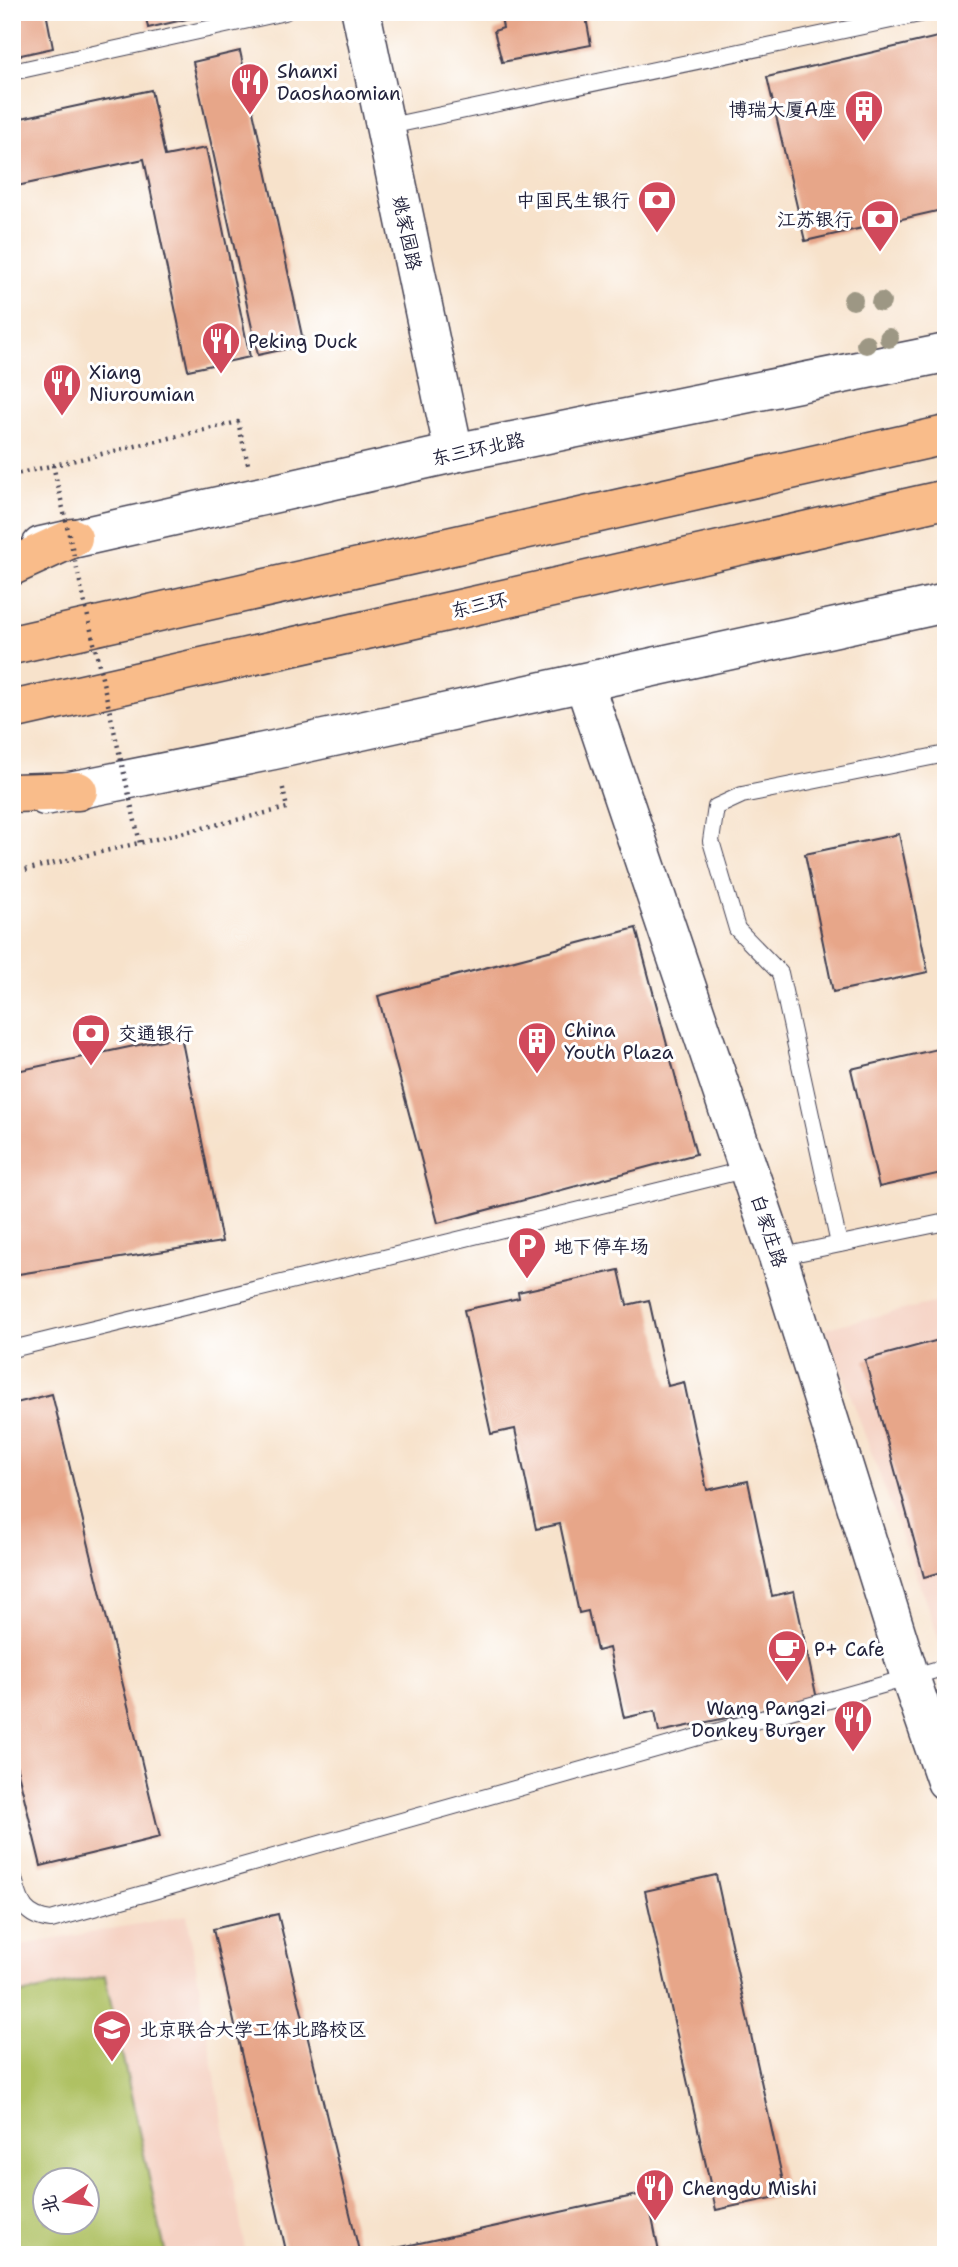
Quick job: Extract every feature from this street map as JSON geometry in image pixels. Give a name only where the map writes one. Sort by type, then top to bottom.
[{"type":"highway","points":[[12,645],[946,435]]},
{"type":"highway","name":"东三环","points":[[12,710],[946,499]]},
{"type":"highway","points":[[12,566],[73,538]]},
{"type":"highway","points":[[12,793],[78,791]]},
{"type":"street","name":"姚家园路","points":[[361,12],[454,453]]},
{"type":"street","name":"东三环北路","points":[[12,552],[454,453],[946,354]]},
{"type":"street","points":[[12,802],[78,791],[946,603]]},
{"type":"street","name":"白家庄路","points":[[584,683],[778,1257],[928,1672],[946,1781]]},
{"type":"lane","points":[[12,72],[285,12]]},
{"type":"lane","points":[[385,127],[929,12]]},
{"type":"lane","points":[[839,1244],[780,974],[737,929],[711,841],[716,807],[742,795],[946,754]]},
{"type":"lane","points":[[12,1349],[748,1169]]},
{"type":"lane","points":[[778,1257],[946,1222]]},
{"type":"lane","points":[[12,1872],[21,1903],[35,1918],[51,1920],[928,1672]]},
{"type":"path","points":[[12,475],[238,422]]},
{"type":"path","points":[[53,466],[140,843]]},
{"type":"path","points":[[12,873],[287,808]]},
{"type":"shaded area","points":[[946,1300],[946,1658],[826,1328]]},
{"type":"shaded area","name":"北京联合大学工体北路校区","points":[[187,1915],[246,2255],[12,2255],[12,1947]]},
{"type":"green space","points":[[105,1976],[166,2255],[12,2255],[12,1996]]},
{"type":"building","points":[[12,12],[46,12],[53,48],[12,57]]},
{"type":"building","points":[[145,12],[213,12],[213,13],[148,28]]},
{"type":"building","points":[[500,12],[585,12],[591,45],[502,62],[494,31],[503,28]]},
{"type":"building","name":"博瑞大厦A座","points":[[946,35],[946,209],[805,241],[767,77]]},
{"type":"building","points":[[240,51],[304,345],[258,355],[193,62]]},
{"type":"building","points":[[151,90],[165,156],[206,148],[250,357],[188,370],[144,159],[12,187],[12,120]]},
{"type":"building","points":[[899,834],[928,972],[833,992],[805,854]]},
{"type":"building","name":"China Youth Plaza","points":[[636,928],[696,1154],[438,1223],[378,996]]},
{"type":"building","points":[[181,1036],[222,1242],[12,1275],[12,1072]]},
{"type":"building","points":[[946,1047],[946,1172],[879,1187],[851,1069]]},
{"type":"building","points":[[619,1270],[627,1305],[649,1300],[668,1386],[684,1382],[707,1490],[748,1481],[772,1596],[794,1591],[817,1699],[659,1732],[655,1711],[624,1718],[609,1648],[597,1651],[588,1611],[579,1613],[560,1524],[536,1529],[515,1429],[491,1434],[464,1310],[519,1298],[518,1292]]},
{"type":"building","points":[[946,1338],[946,1571],[924,1577],[865,1360]]},
{"type":"building","points":[[52,1394],[160,1837],[41,1866],[12,1748],[12,1404]]},
{"type":"building","points":[[716,1875],[786,2195],[716,2210],[645,1891]]},
{"type":"building","points":[[278,1914],[360,2255],[287,2255],[213,1929]]},
{"type":"building","points":[[647,2193],[659,2252],[646,2255],[365,2255]]},
{"type":"place","name":"Shanxi Daoshaomian","points":[[250,116]]},
{"type":"place","name":"博瑞大厦A座","points":[[864,143]]},
{"type":"place","name":"中国民生银行","points":[[657,234]]},
{"type":"place","name":"江苏银行","points":[[880,253]]},
{"type":"place","name":"Peking Duck","points":[[221,375]]},
{"type":"place","name":"Xiang Niuroumian","points":[[62,417]]},
{"type":"place","name":"交通银行","points":[[91,1067]]},
{"type":"place","name":"China Youth Plaza","points":[[537,1075]]},
{"type":"place","name":"地下停车场","points":[[527,1280]]},
{"type":"place","name":"P+ Cafe","points":[[787,1683]]},
{"type":"place","name":"Wang Pangzi Donkey Burger","points":[[853,1753]]},
{"type":"place","name":"北京联合大学工体北路校区","points":[[112,2063]]},
{"type":"place","name":"Chengdu Mishi","points":[[655,2222]]}]
